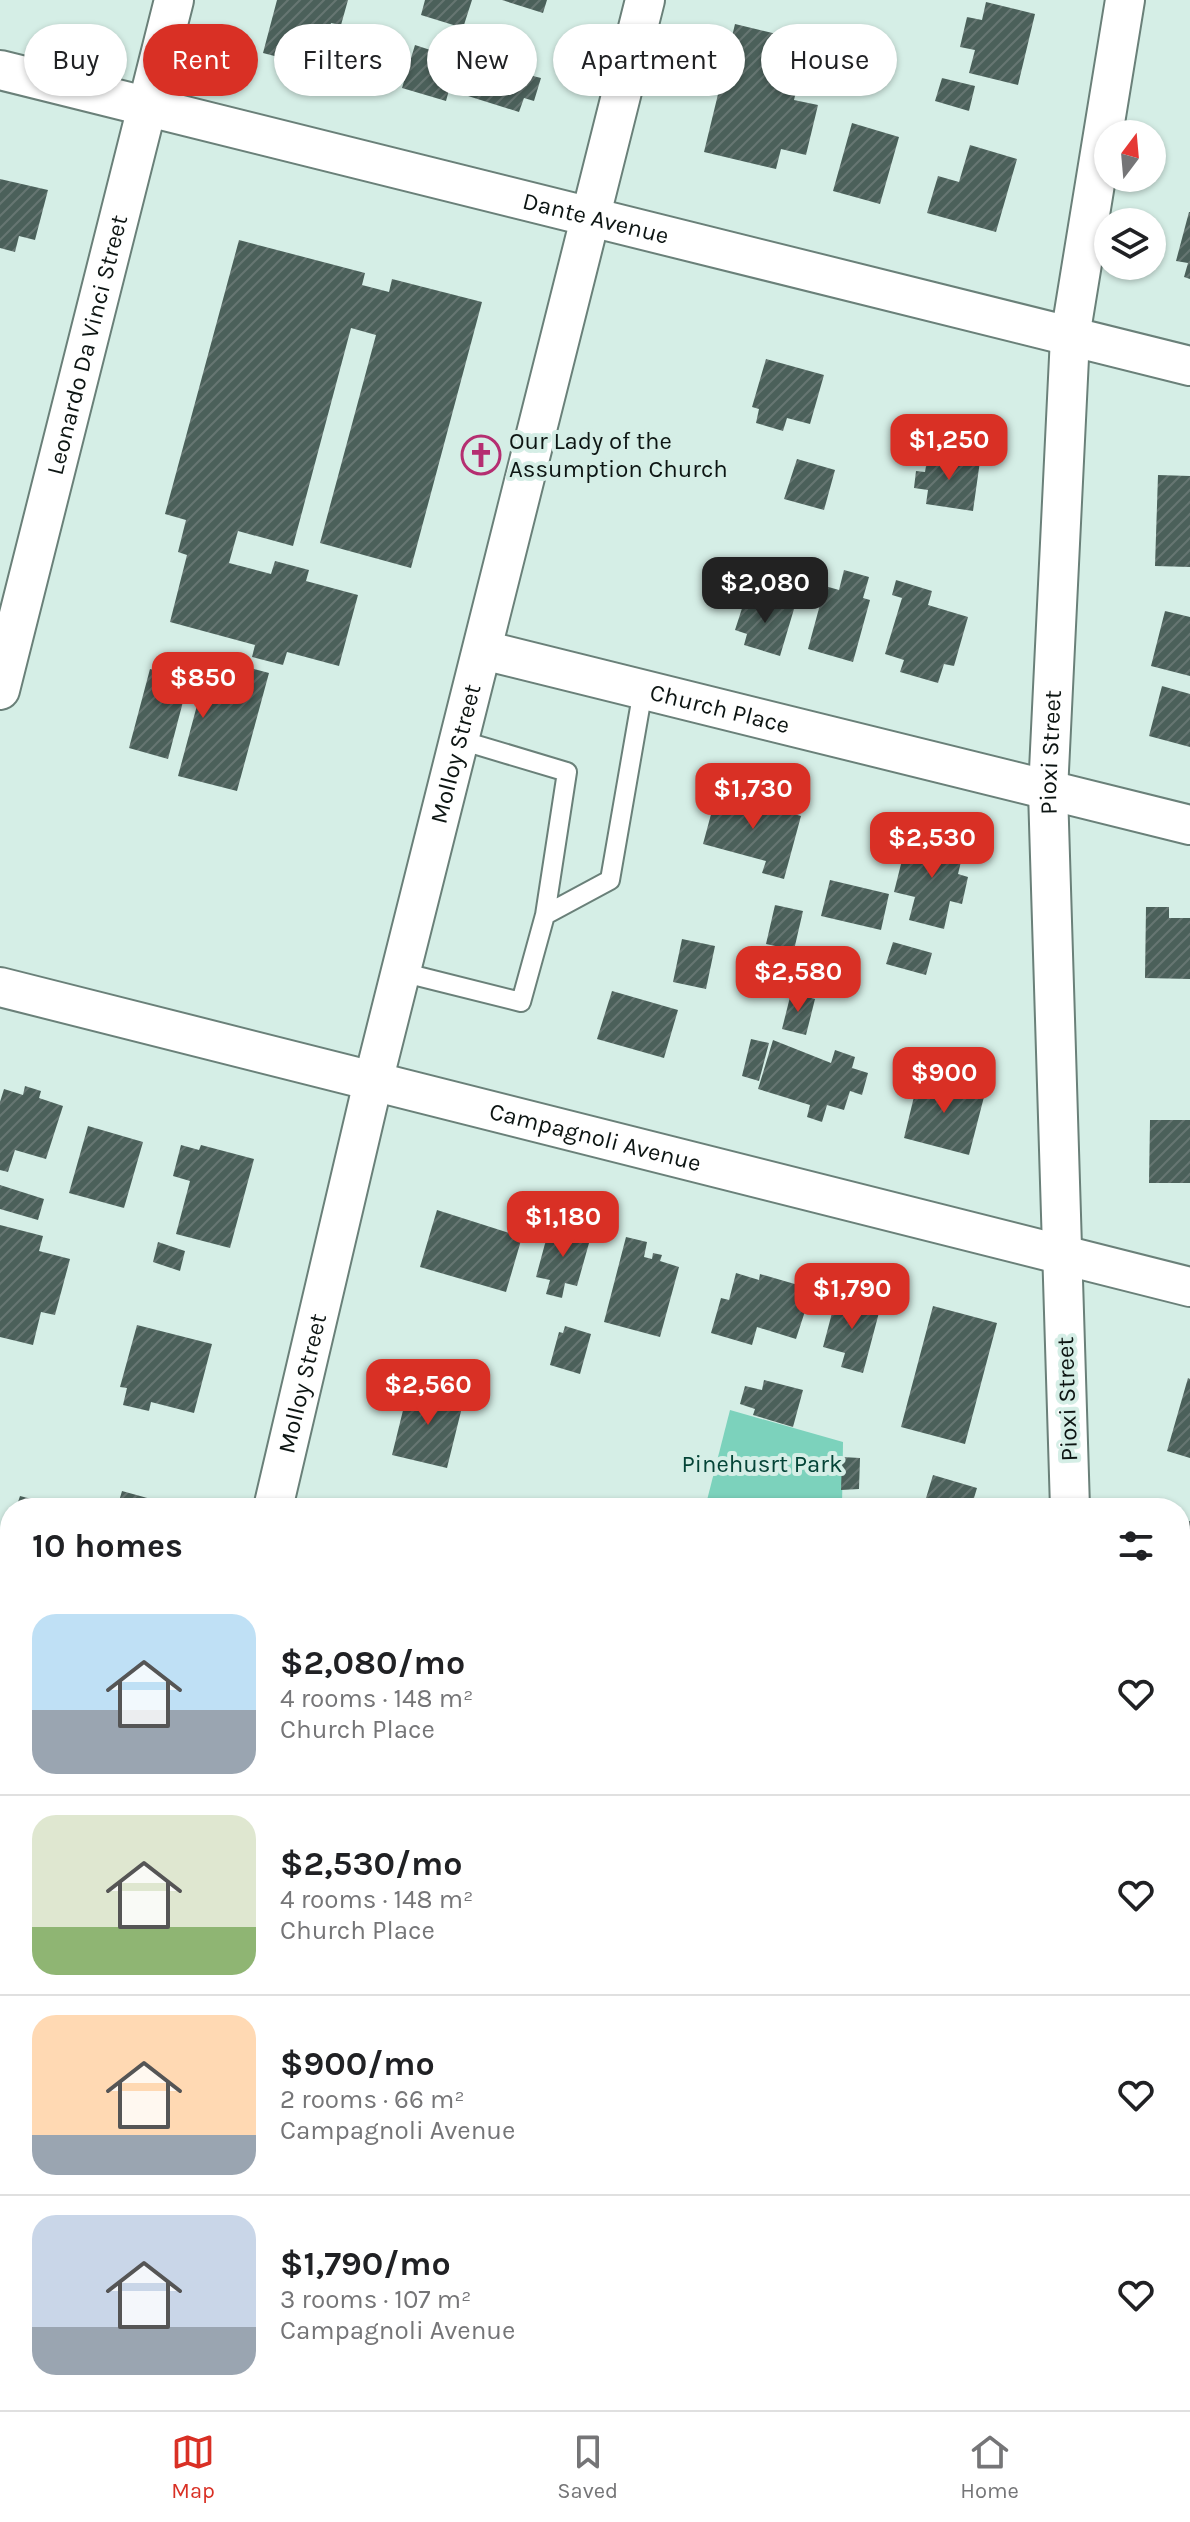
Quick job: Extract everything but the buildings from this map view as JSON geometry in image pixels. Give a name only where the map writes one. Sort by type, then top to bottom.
[{"type":"street","name":"Leonardo Da Vinci Street","points":[[0,690],[174,0]]},
{"type":"street","name":"Molloy Street","points":[[275,1498],[373,1082],[593,218],[645,0]]},
{"type":"street","name":"Pioxi Street","points":[[1070,1498],[1048,791],[1070,337],[1125,0]]},
{"type":"street","name":"Dante Avenue","points":[[0,70],[1190,366]]},
{"type":"street","name":"Church Place","points":[[483,650],[1190,825]]},
{"type":"street","name":"Campagnoli Avenue","points":[[0,987],[1190,1287]]},
{"type":"lane","points":[[545,915],[610,880],[643,690]]},
{"type":"lane","points":[[401,972],[521,1002],[545,915],[567,772],[460,740]]},
{"type":"green space","name":"Pinehusrt Park","points":[[730,1410],[843,1442],[842,1498],[708,1498]]},
{"type":"place","name":"Our Lady of the Assumption Church","points":[[481,455]]}]
